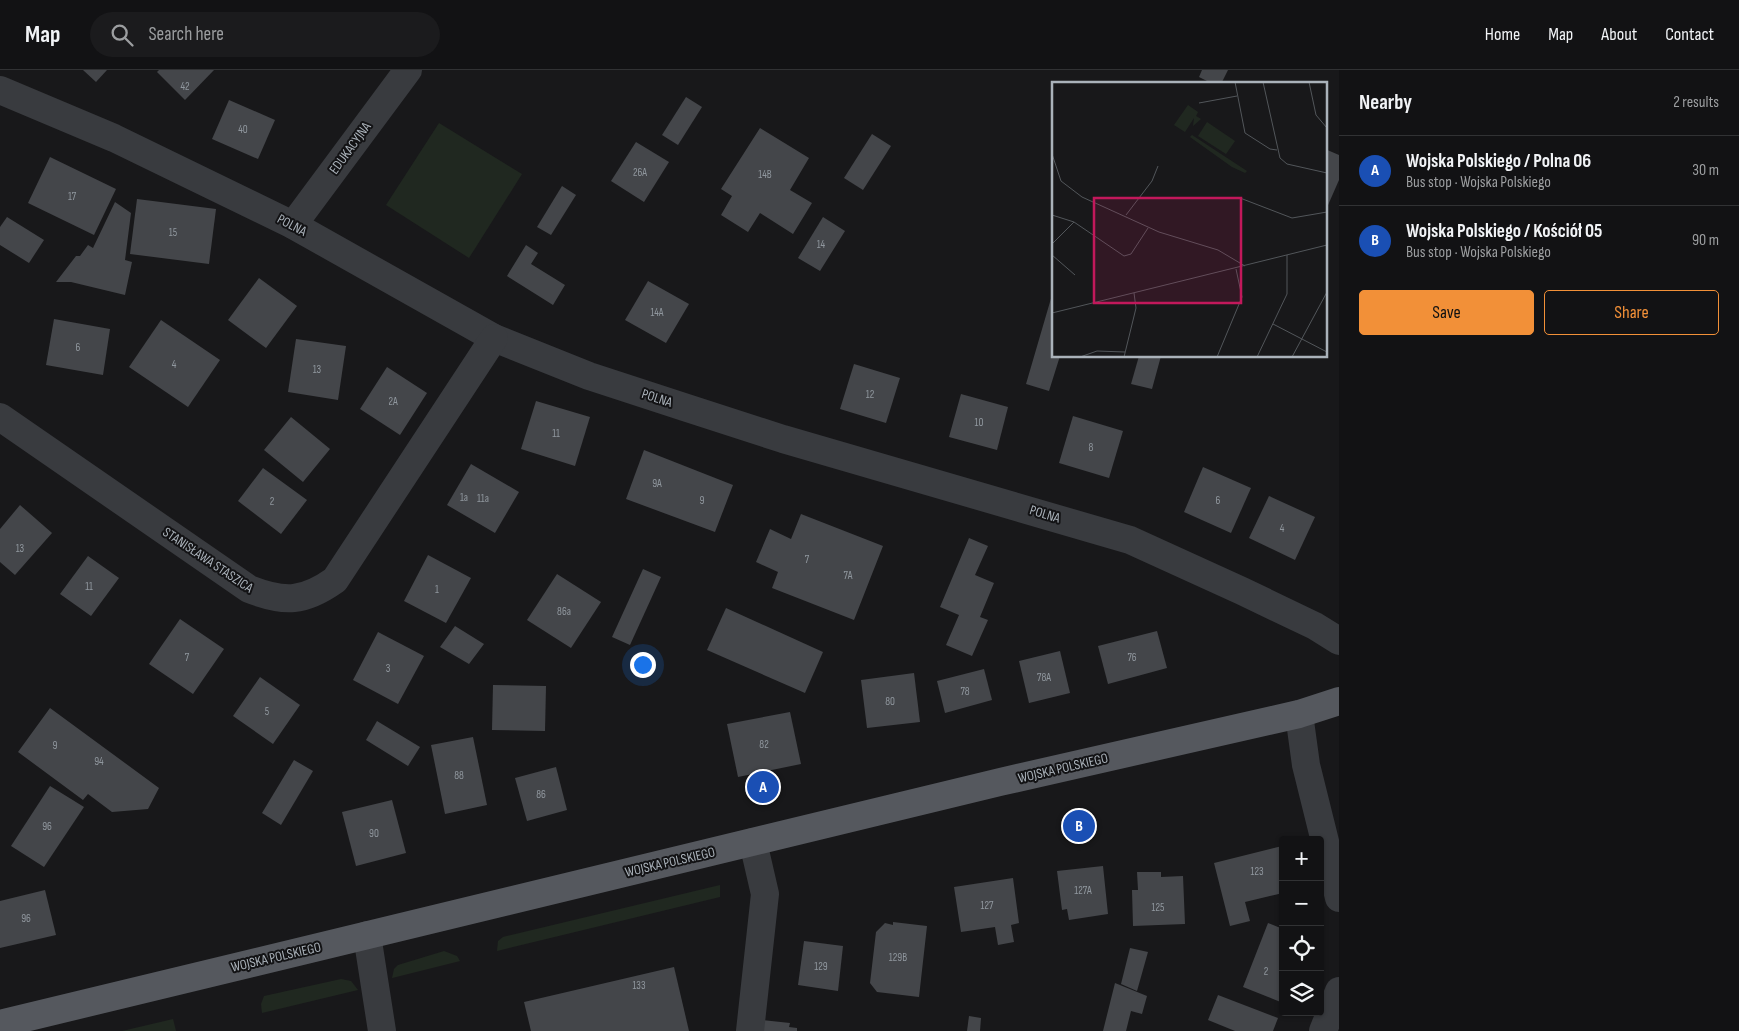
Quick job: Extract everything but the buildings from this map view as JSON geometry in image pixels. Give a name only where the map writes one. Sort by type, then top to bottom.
[{"type":"main road","name":"WOJSKA POLSKIEGO","points":[[0,1024],[1000,782],[1299,714],[1339,701]]},
{"type":"street","name":"EDUKACYJNA","points":[[293,225],[408,70]]},
{"type":"street","name":"POLNA","points":[[0,90],[114,138],[293,225],[494,338],[589,376],[783,439],[1130,540],[1242,590],[1315,626],[1339,641]]},
{"type":"street","name":"STANISŁAWA STASZICA","points":[[0,417],[249,589],[269,597],[295,598],[318,592],[335,580],[494,338]]},
{"type":"street","points":[[1299,714],[1306,765],[1339,898]]},
{"type":"street","points":[[750,1031],[765,894],[753,842]]},
{"type":"street","points":[[367,935],[382,1031]]},
{"type":"street","points":[[1323,1031],[1339,991]]},
{"type":"shaded area","points":[[439,123],[522,174],[469,258],[386,205]]},
{"type":"shaded area","points":[[720,885],[720,897],[497,951],[498,941],[503,937]]},
{"type":"shaded area","points":[[444,951],[457,956],[460,961],[392,978],[394,969],[398,965]]},
{"type":"shaded area","points":[[341,979],[351,981],[358,990],[262,1013],[261,1004],[264,996]]},
{"type":"shaded area","points":[[173,1019],[176,1031],[122,1031]]},
{"type":"place","name":"Wojska Polskiego / Polna 06","points":[[763,787]]},
{"type":"place","name":"Wojska Polskiego / Kościół 05","points":[[1079,826]]}]
